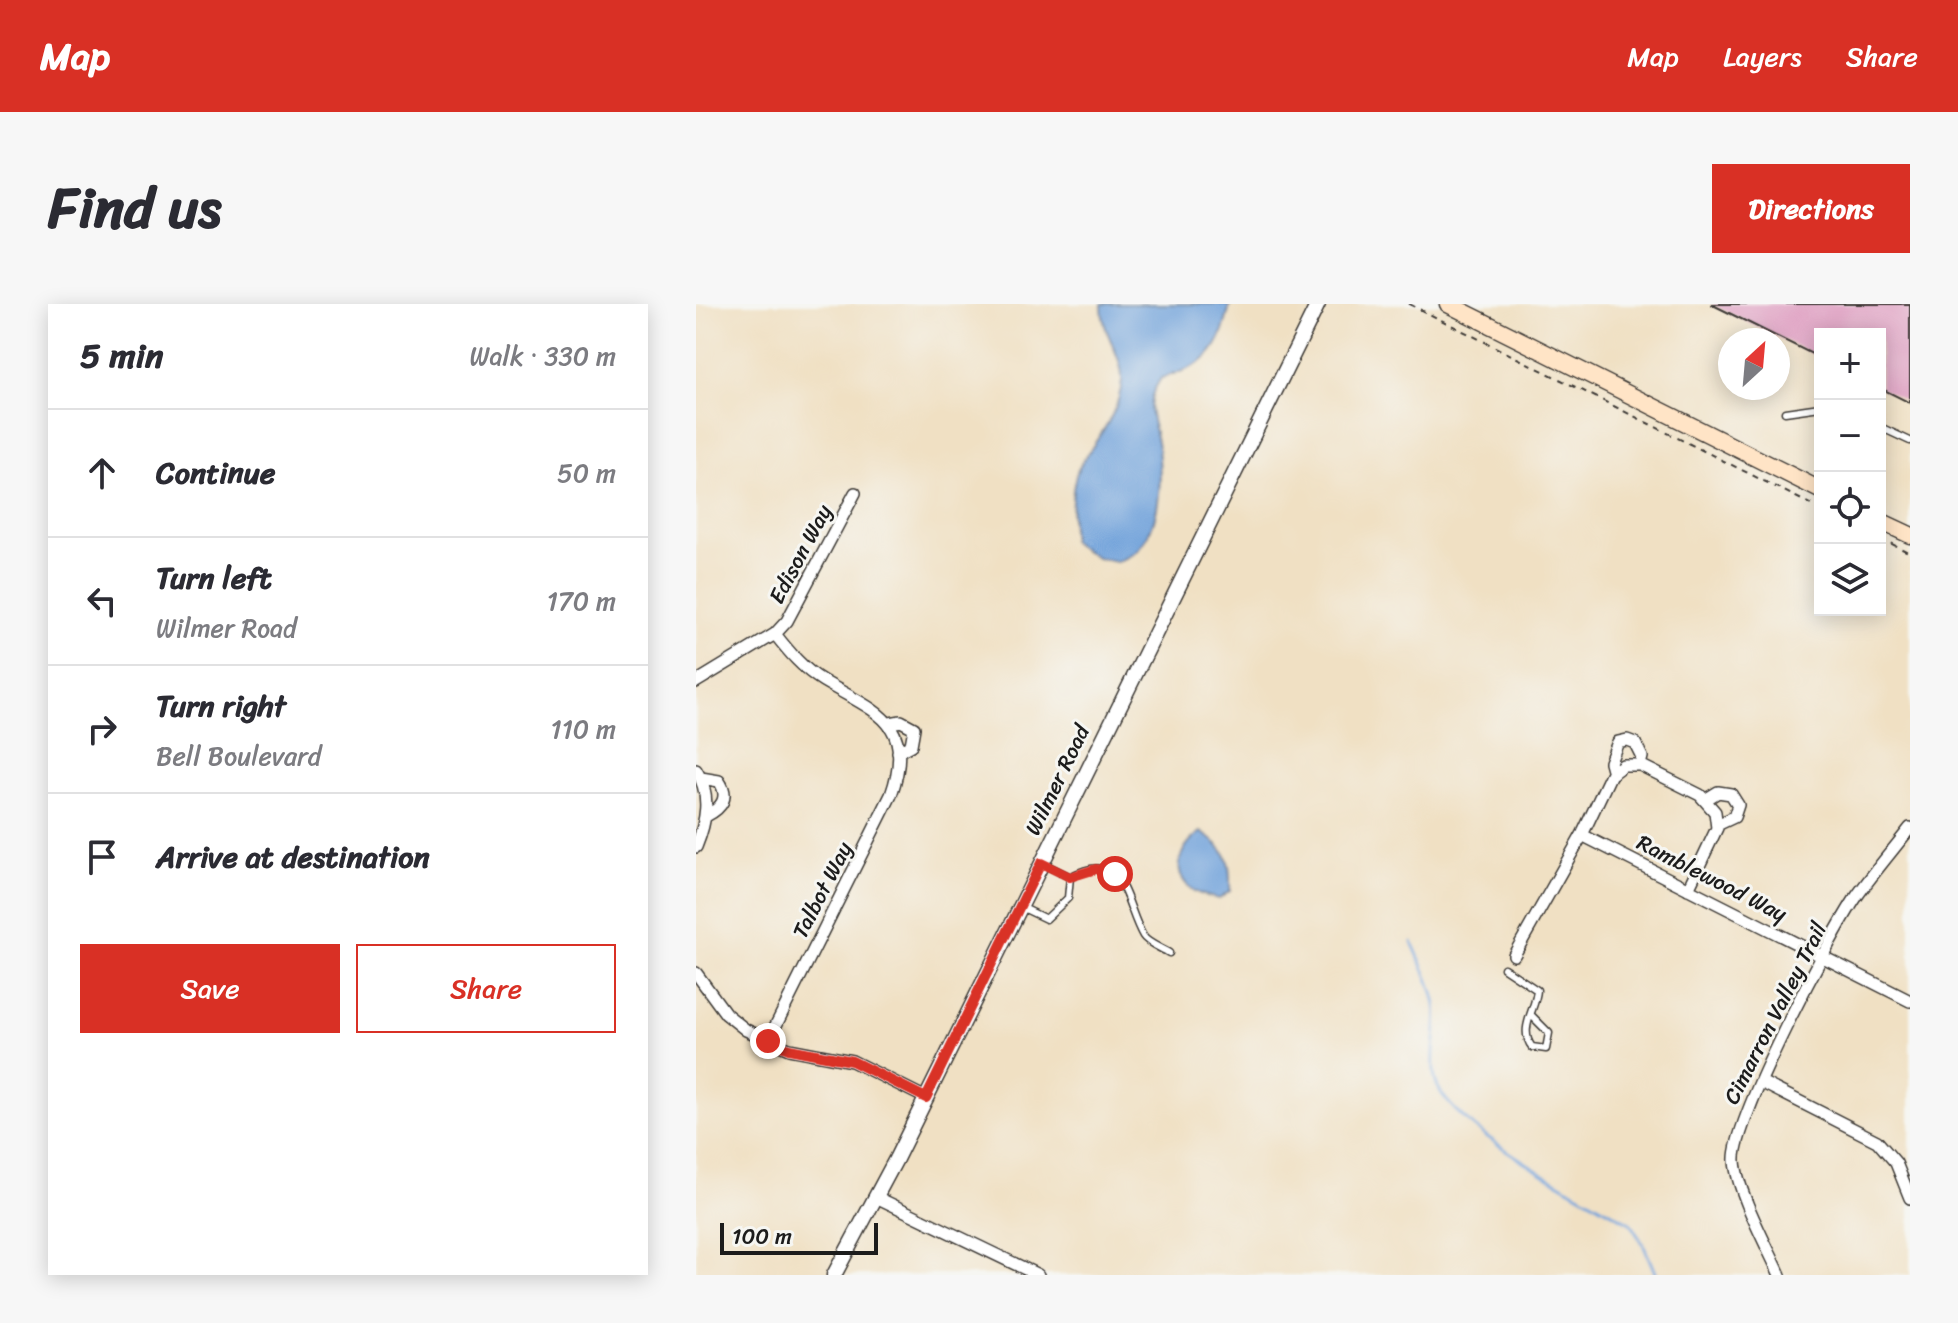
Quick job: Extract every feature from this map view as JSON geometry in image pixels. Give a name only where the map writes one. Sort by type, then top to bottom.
[{"type":"main road","points":[[1448,304],[1814,487]]},
{"type":"main road","points":[[1886,524],[1910,535]]},
{"type":"street","name":"Wilmer Road","points":[[834,1275],[926,1098],[1318,304]]},
{"type":"street","name":"Edison Way","points":[[696,682],[775,634],[803,595],[855,493]]},
{"type":"street","name":"Talbot Way","points":[[768,1041],[891,795],[897,778],[898,752],[890,723],[872,705],[822,680],[798,663],[775,634]]},
{"type":"street","name":"Talbot Way","points":[[890,723],[901,721],[914,728],[911,745],[898,752]]},
{"type":"street","points":[[1613,773],[1610,762],[1618,742],[1627,740],[1635,743],[1642,757],[1640,765]]},
{"type":"street","points":[[1514,955],[1613,773],[1623,765],[1640,765],[1705,800],[1715,812],[1717,825],[1688,889]]},
{"type":"street","points":[[696,847],[706,816],[699,774],[719,781],[725,799],[720,807],[706,816]]},
{"type":"street","points":[[1705,800],[1718,792],[1731,794],[1738,805],[1734,817],[1717,825]]},
{"type":"street","name":"Cimarron Valley Trail","points":[[1780,1275],[1735,1163],[1735,1146],[1745,1112],[1823,956],[1856,897],[1910,828]]},
{"type":"street","name":"Ramblewood Way","points":[[1582,835],[1910,1001]]},
{"type":"street","points":[[696,973],[726,1014],[768,1041],[789,1049],[852,1061],[926,1098]]},
{"type":"street","points":[[1761,1082],[1877,1141],[1896,1163],[1910,1198]]},
{"type":"street","points":[[876,1197],[1038,1275]]},
{"type":"lane","points":[[1785,412],[1814,408]]},
{"type":"lane","points":[[1886,430],[1910,441]]},
{"type":"lane","points":[[1041,863],[1070,877],[1096,869],[1115,874],[1144,939],[1169,953]]},
{"type":"lane","points":[[1019,907],[1046,919],[1068,898],[1070,877]]},
{"type":"lane","points":[[1504,968],[1537,990],[1528,1020],[1528,1041],[1539,1050],[1546,1049],[1551,1040],[1549,1033],[1531,1015]]},
{"type":"path","points":[[1409,304],[1814,506]]},
{"type":"path","points":[[1886,541],[1910,553]]},
{"type":"water","points":[[1102,304],[1230,304],[1222,334],[1209,354],[1190,368],[1161,378],[1155,389],[1150,413],[1159,461],[1155,515],[1138,550],[1117,562],[1097,558],[1072,542],[1071,535],[1076,475],[1111,416],[1122,380],[1119,361],[1105,325]]},
{"type":"water","points":[[1201,832],[1217,844],[1228,863],[1230,891],[1219,899],[1194,891],[1182,876],[1180,860],[1183,852]]},
{"type":"building","points":[[1711,304],[1910,304],[1910,403],[1886,391],[1886,328],[1814,328],[1814,355],[1790,343],[1790,328],[1759,328]]},
{"type":"waterway","points":[[1412,942],[1436,1005],[1434,1070],[1445,1098],[1490,1139],[1552,1179],[1630,1223],[1656,1275]]},
{"type":"route","points":[[768,1041],[789,1049],[852,1061],[926,1098],[1041,863],[1070,877],[1081,871],[1096,869],[1115,874]]}]
